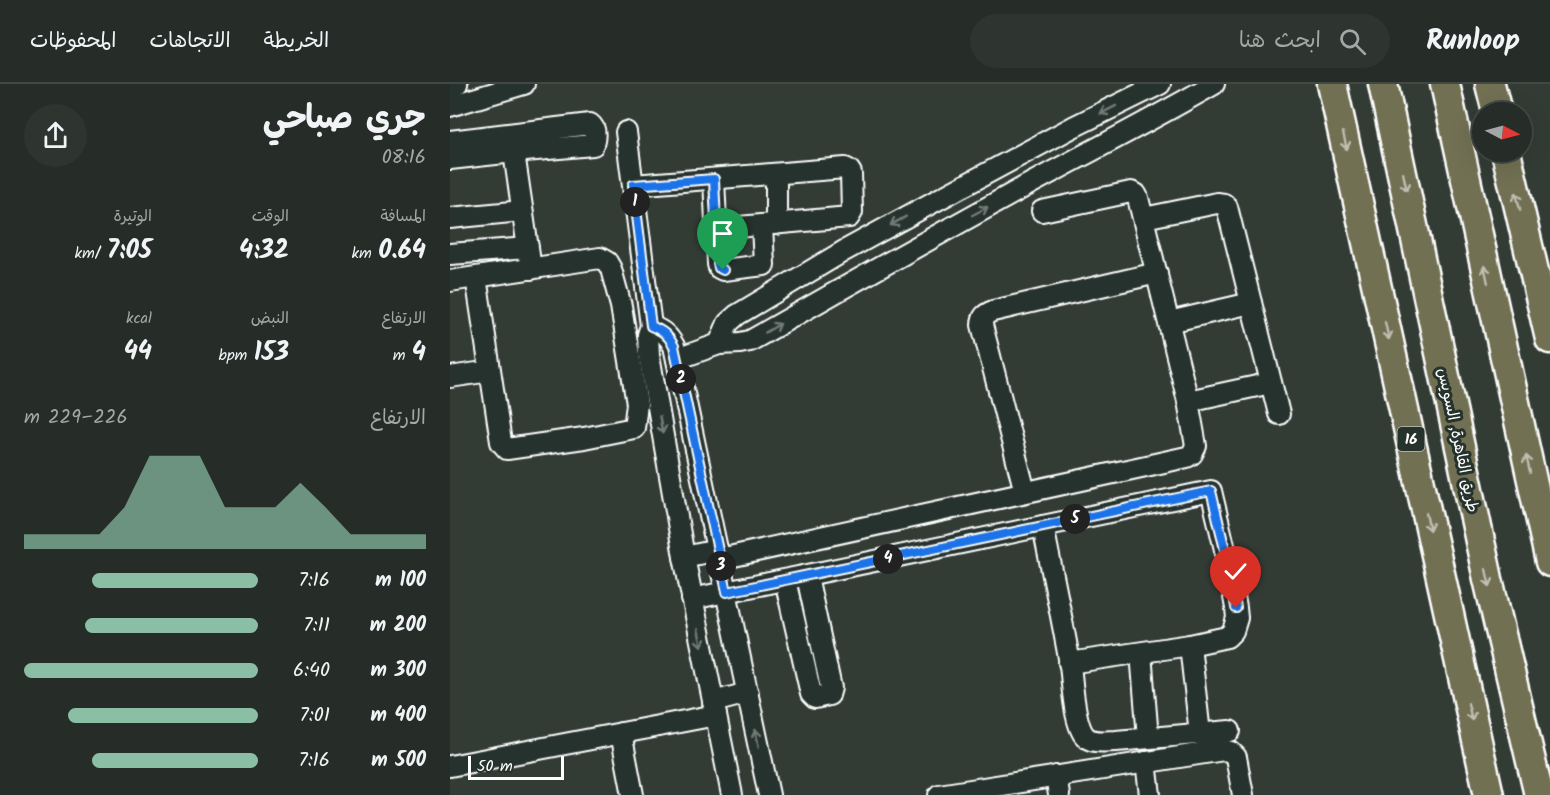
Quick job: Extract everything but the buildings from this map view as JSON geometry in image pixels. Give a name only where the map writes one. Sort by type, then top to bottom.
[{"type":"highway","name":"16","points":[[1332,84],[1489,795]]},
{"type":"highway","name":"طريق القاهرة, السويس","points":[[1383,84],[1488,579],[1539,795]]},
{"type":"highway","points":[[1445,84],[1550,562]]},
{"type":"highway","points":[[1490,84],[1494,102]]},
{"type":"highway","points":[[1508,162],[1550,339]]},
{"type":"lane","points":[[450,86],[457,84]]},
{"type":"lane","points":[[450,106],[524,84]]},
{"type":"lane","points":[[677,359],[719,344],[750,341],[860,277],[1214,84]]},
{"type":"lane","points":[[719,344],[728,323],[737,315],[844,251],[1073,127],[1156,86],[1165,112]]},
{"type":"lane","points":[[1073,127],[1088,153]]},
{"type":"lane","points":[[626,132],[651,326],[648,345],[684,557],[732,795]]},
{"type":"lane","points":[[450,141],[512,143]]},
{"type":"lane","points":[[450,159],[512,143]]},
{"type":"lane","points":[[512,143],[531,269]]},
{"type":"lane","points":[[633,185],[847,169],[851,173],[852,212],[847,218],[716,229]]},
{"type":"lane","points":[[714,179],[718,264],[723,270],[765,264],[776,174]]},
{"type":"lane","points":[[684,557],[719,554],[1026,492],[1187,457],[1192,454],[1196,446],[1188,401],[1144,218],[1136,194],[1131,192],[1042,211]]},
{"type":"lane","points":[[939,199],[953,226]]},
{"type":"lane","points":[[1144,218],[1217,203],[1227,207],[1279,414]]},
{"type":"lane","points":[[450,218],[522,211]]},
{"type":"lane","points":[[450,254],[528,248]]},
{"type":"lane","points":[[844,251],[860,277]]},
{"type":"lane","points":[[450,281],[476,277],[531,269],[600,258],[607,262],[621,306],[637,404],[634,428],[507,449],[501,442],[476,277]]},
{"type":"lane","points":[[1026,492],[981,325],[982,319],[993,311],[1157,273]]},
{"type":"lane","points":[[1169,322],[1251,303]]},
{"type":"lane","points":[[651,326],[663,331],[674,346],[748,693],[766,794]]},
{"type":"lane","points":[[450,377],[490,370]]},
{"type":"lane","points":[[1188,401],[1271,383]]},
{"type":"lane","points":[[656,392],[683,386]]},
{"type":"lane","points":[[692,599],[1211,491],[1227,558],[1237,618],[1233,631],[1227,637],[1190,645],[1070,663]]},
{"type":"lane","points":[[1043,526],[1070,663],[1078,723],[1086,738],[1099,742],[1230,731]]},
{"type":"lane","points":[[784,580],[811,696],[815,698],[827,696],[831,688],[807,576]]},
{"type":"lane","points":[[1190,645],[1200,734]]},
{"type":"lane","points":[[1141,653],[1148,738]]},
{"type":"lane","points":[[450,766],[621,733],[715,709],[748,693]]},
{"type":"lane","points":[[621,733],[633,795]]},
{"type":"lane","points":[[939,795],[1058,786],[1146,762],[1224,750],[1236,757],[1243,795]]},
{"type":"lane","points":[[1146,762],[1150,795]]},
{"type":"route","points":[[723,270],[718,264],[714,179],[633,185],[651,326],[663,331],[674,346],[727,592],[1211,491],[1236,608]]}]
